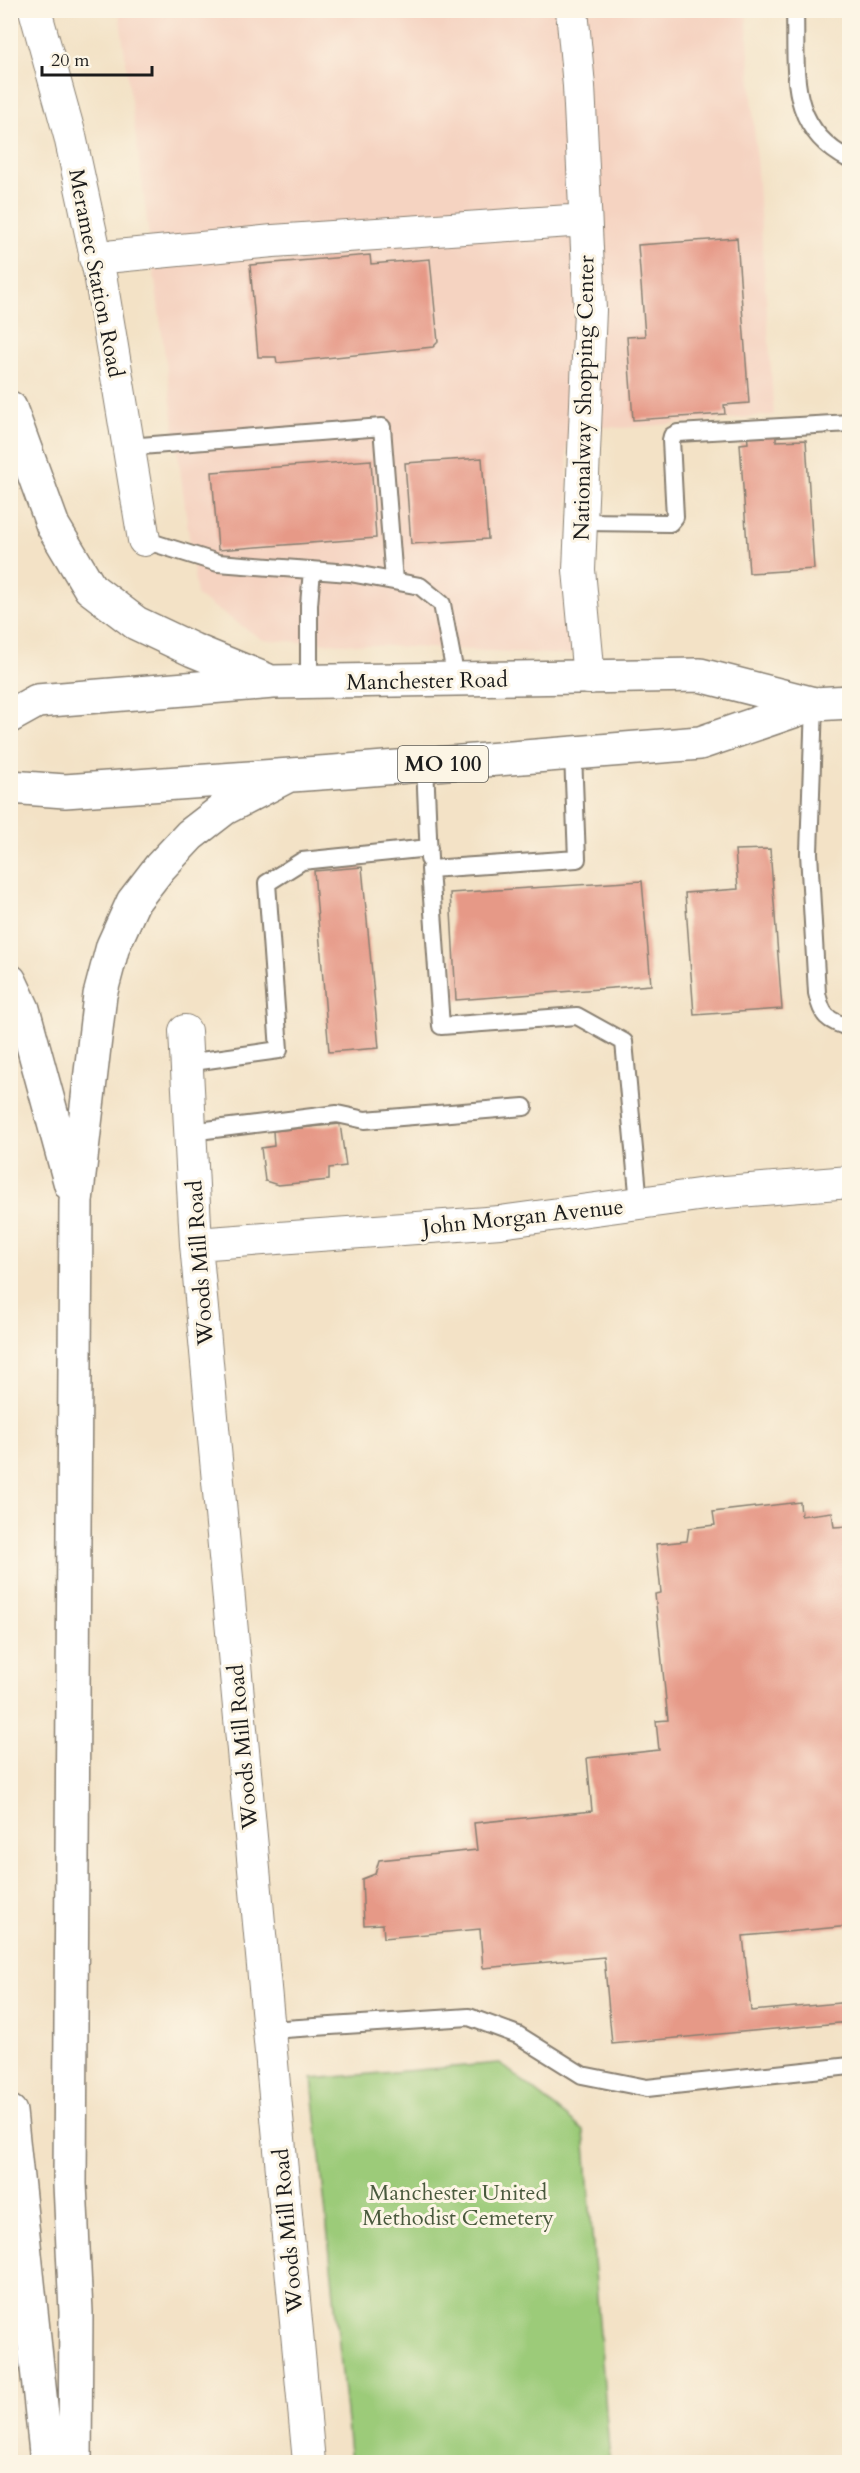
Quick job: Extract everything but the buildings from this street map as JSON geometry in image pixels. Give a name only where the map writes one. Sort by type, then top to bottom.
[{"type":"highway","points":[[10,408],[53,526],[90,588],[136,623],[192,650],[273,682]]},
{"type":"highway","name":"Manchester Road","points":[[24,708],[273,682],[700,675],[814,704]]},
{"type":"highway","name":"Manchester Road","points":[[10,787],[65,791],[700,743],[814,704],[849,702]]},
{"type":"highway","points":[[75,2463],[76,2312],[70,2184],[76,1201],[100,995],[113,946],[133,902],[160,867],[190,835],[225,808],[287,776]]},
{"type":"highway","points":[[10,981],[23,1009],[76,1201]]},
{"type":"highway","points":[[10,2112],[47,2463]]},
{"type":"street","name":"Meramec Station Road","points":[[35,10],[70,136],[101,280],[144,540]]},
{"type":"street","name":"Nationalway Shopping Center","points":[[572,10],[579,86],[590,309],[579,570],[589,678]]},
{"type":"street","points":[[95,258],[273,241],[585,220]]},
{"type":"street","name":"Woods Mill Road","points":[[185,1031],[196,1245],[309,2463]]},
{"type":"street","name":"John Morgan Avenue","points":[[196,1245],[500,1222],[724,1192],[849,1182]]},
{"type":"lane","points":[[795,10],[797,95],[812,129],[832,151],[849,160]]},
{"type":"lane","points":[[581,522],[670,523],[673,521],[675,517],[672,436],[849,423]]},
{"type":"lane","points":[[129,447],[382,427],[394,581]]},
{"type":"lane","points":[[144,540],[218,563],[350,573],[420,586],[442,604],[456,679]]},
{"type":"lane","points":[[309,682],[309,605],[312,570]]},
{"type":"lane","points":[[814,704],[809,853],[817,993],[820,1008],[829,1021],[849,1028]]},
{"type":"lane","points":[[430,869],[577,859],[573,753]]},
{"type":"lane","points":[[425,765],[441,1026],[577,1016],[624,1042],[639,1203]]},
{"type":"lane","points":[[186,1063],[279,1050],[267,883],[302,861],[429,848]]},
{"type":"lane","points":[[190,1132],[337,1114],[365,1120],[524,1107]]},
{"type":"lane","points":[[268,2030],[469,2016],[518,2035],[582,2075],[647,2088],[849,2066]]},
{"type":"shaded area","points":[[119,11],[746,11],[774,415],[623,428],[571,425],[567,450],[572,655],[263,640],[197,596]]},
{"type":"green space","name":"Manchester United Methodist Cemetery","points":[[500,2063],[584,2131],[610,2462],[351,2462],[312,2079]]}]
